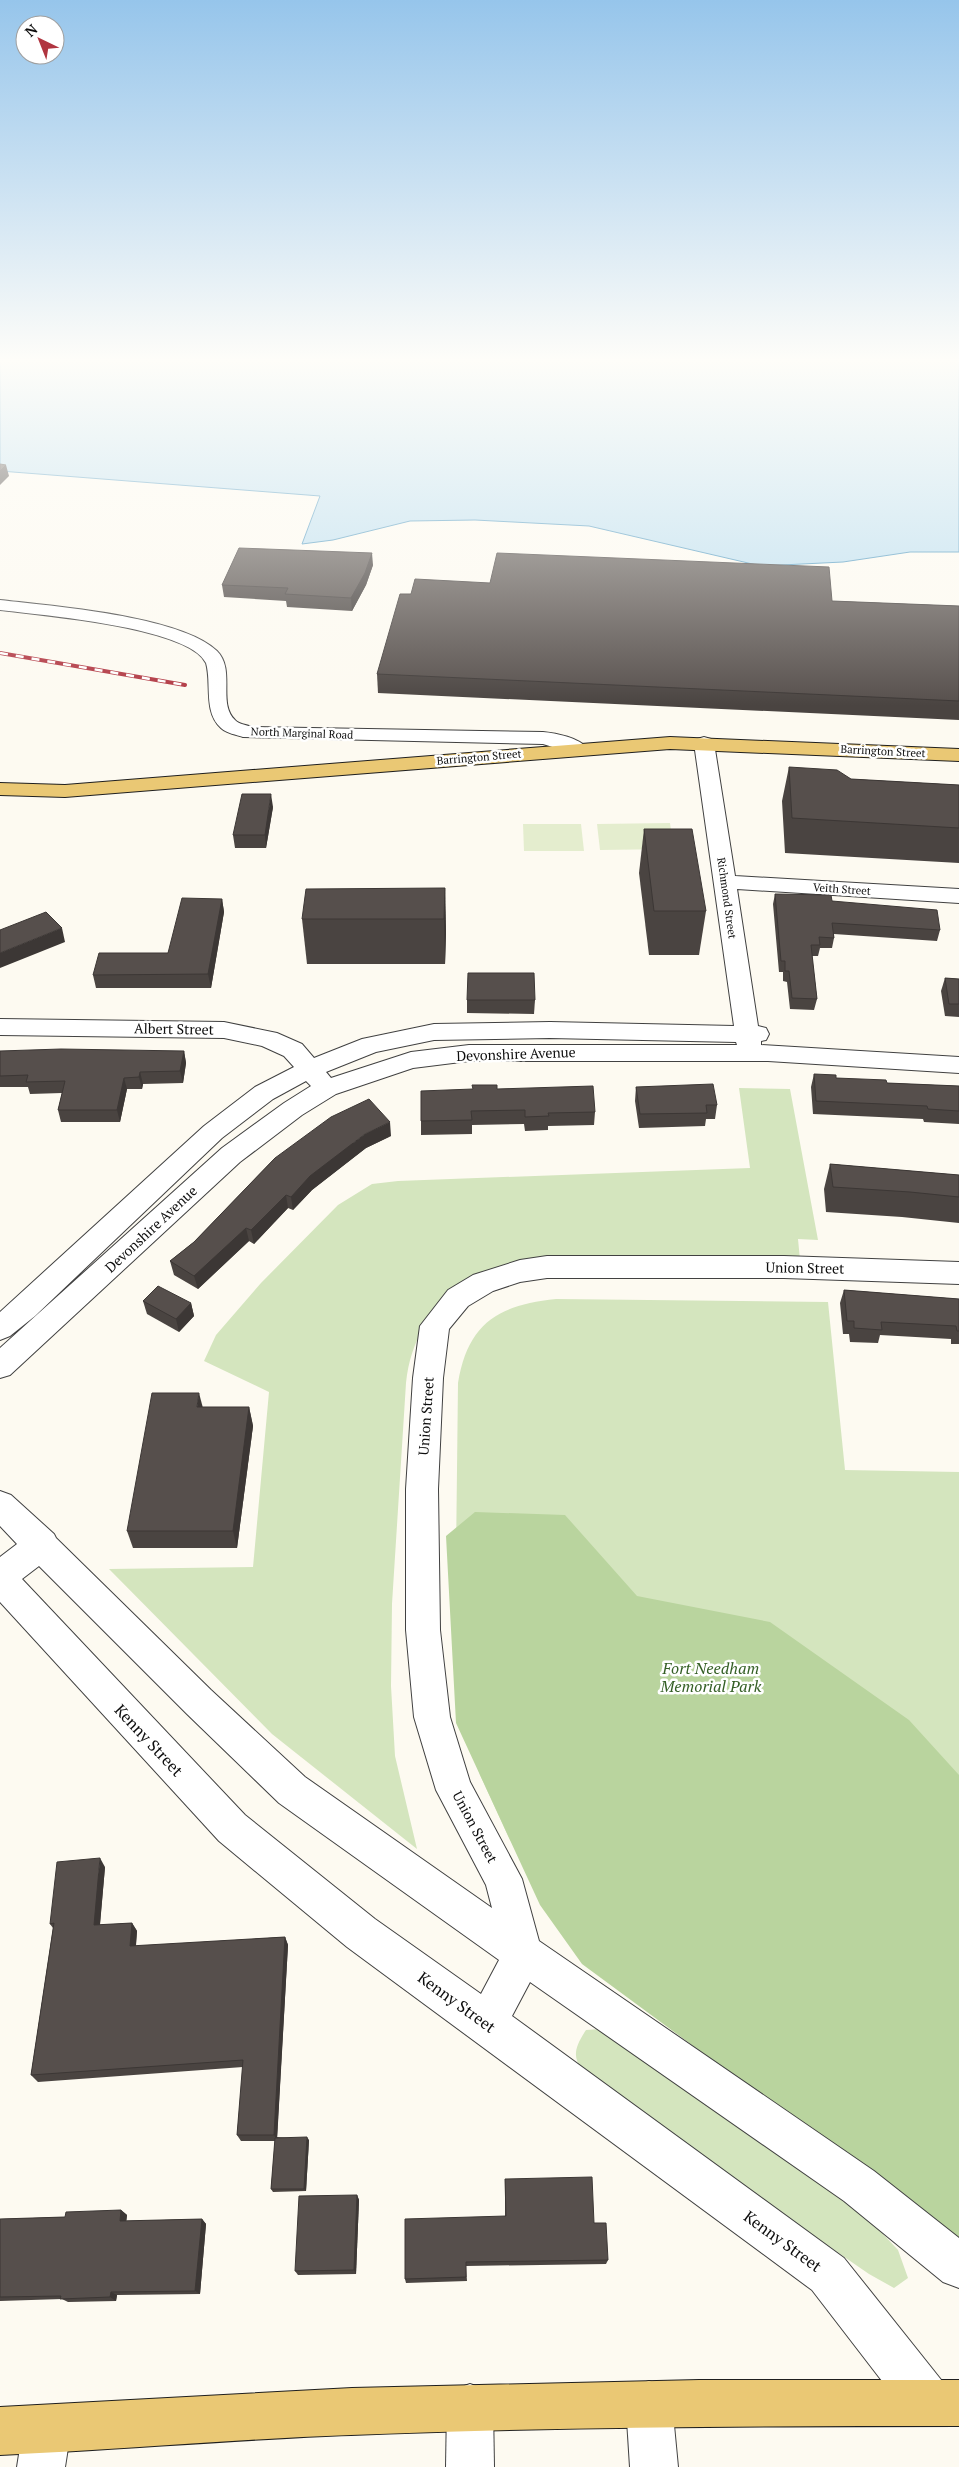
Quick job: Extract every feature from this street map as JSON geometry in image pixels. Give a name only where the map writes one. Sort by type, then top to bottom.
[{"type":"main road","name":"Barrington Street","points":[[0,789],[65,792],[578,749],[704,743],[959,755]]},
{"type":"main road","points":[[0,2431],[44,2448],[264,2415],[470,2407],[845,2401],[944,2403]]},
{"type":"street","name":"North Marginal Road","points":[[0,605],[152,628],[198,644],[211,655],[219,672],[220,712],[228,725],[250,733],[548,738],[578,749]]},
{"type":"street","name":"Richmond Street","points":[[704,743],[749,1043]]},
{"type":"street","name":"Veith Street","points":[[725,882],[959,896]]},
{"type":"street","name":"Albert Street","points":[[0,1027],[224,1030],[268,1039],[293,1050],[327,1088]]},
{"type":"street","name":"Devonshire Avenue","points":[[0,1328],[25,1308],[213,1132],[264,1093],[310,1068],[371,1045],[434,1032],[550,1030],[749,1043],[959,1065]]},
{"type":"street","name":"Devonshire Avenue","points":[[0,1366],[231,1155],[293,1109],[327,1088],[411,1060],[469,1053],[749,1043],[959,1046]]},
{"type":"street","name":"Union Street","points":[[523,1954],[503,1879],[454,1790],[432,1718],[424,1630],[422,1489],[428,1378],[435,1326],[458,1298],[483,1283],[520,1271],[547,1267],[784,1267],[959,1273]]},
{"type":"street","points":[[0,1505],[42,1544],[199,1702],[292,1790],[523,1954],[859,2186],[959,2266]]},
{"type":"street","points":[[0,1578],[42,1544]]},
{"type":"street","name":"Kenny Street","points":[[0,1578],[232,1828],[361,1933],[488,2023],[828,2274],[944,2403]]},
{"type":"street","points":[[488,2023],[523,1954]]},
{"type":"street","points":[[649,2404],[654,2467]]},
{"type":"street","points":[[470,2407],[470,2467]]},
{"type":"green space","points":[[670,823],[674,849],[600,850],[597,824]]},
{"type":"green space","points":[[523,824],[581,824],[584,851],[524,851]]},
{"type":"green space","points":[[739,1088],[790,1089],[818,1240],[798,1239],[800,1260],[544,1261],[424,1326],[417,1340],[410,1360],[406,1383],[392,1604],[391,1686],[395,1756],[417,1849],[272,1734],[109,1569],[253,1567],[269,1392],[204,1361],[216,1335],[261,1283],[338,1205],[372,1184],[398,1181],[750,1168]]},
{"type":"green space","name":"Fort Needham Memorial Park","points":[[556,1299],[828,1302],[845,1470],[959,1472],[959,2223],[527,1867],[509,1838],[480,1775],[473,1753],[455,1643],[458,1383],[469,1345],[489,1321],[502,1312],[518,1306]]},
{"type":"green space","name":"Fort Needham Memorial Park","points":[[475,1512],[565,1515],[637,1596],[770,1622],[909,1720],[959,1775],[959,2242],[582,1964],[540,1905],[456,1723],[446,1536]]},
{"type":"green space","points":[[601,2029],[867,2217],[898,2250],[908,2278],[894,2288],[869,2274],[595,2085],[579,2065],[576,2053],[580,2039],[586,2030]]},
{"type":"water","points":[[53,475],[959,475],[959,552],[910,552],[843,562],[761,566],[589,526],[475,520],[410,521],[333,540],[302,544],[320,496]]},
{"type":"building","points":[[239,548],[372,553],[365,573],[351,598],[285,594],[288,588],[222,585]]},
{"type":"building","points":[[497,553],[829,567],[832,601],[959,606],[959,701],[377,674],[400,594],[411,594],[415,579],[490,583]]},
{"type":"building","points":[[789,767],[837,770],[851,779],[959,785],[959,828],[792,818]]},
{"type":"building","points":[[242,794],[271,794],[265,835],[233,835]]},
{"type":"building","points":[[644,829],[692,829],[706,911],[654,911]]},
{"type":"building","points":[[445,888],[444,919],[302,919],[306,889]]},
{"type":"building","points":[[775,894],[831,895],[832,901],[937,910],[940,930],[832,923],[834,938],[819,937],[820,945],[811,945],[817,999],[792,998],[789,971],[785,971],[785,961],[781,961]]},
{"type":"building","points":[[182,898],[222,899],[208,974],[93,975],[99,953],[168,953]]},
{"type":"building","points":[[46,912],[62,928],[0,953],[0,930]]},
{"type":"building","points":[[468,973],[534,973],[535,1000],[467,1000]]},
{"type":"building","points":[[945,978],[959,979],[959,1004],[949,1004]]},
{"type":"building","points":[[61,1049],[184,1051],[180,1071],[140,1072],[139,1077],[124,1078],[117,1110],[58,1110],[65,1081],[26,1082],[28,1075],[0,1076],[0,1051]]},
{"type":"building","points":[[814,1074],[836,1075],[836,1078],[886,1080],[887,1083],[959,1086],[959,1111],[928,1109],[927,1106],[816,1101]]},
{"type":"building","points":[[713,1084],[717,1105],[706,1105],[707,1113],[640,1114],[636,1087]]},
{"type":"building","points":[[472,1085],[497,1085],[497,1089],[593,1086],[595,1112],[548,1113],[549,1116],[525,1117],[525,1110],[471,1111],[472,1120],[421,1121],[421,1091],[473,1089]]},
{"type":"building","points":[[369,1099],[390,1122],[365,1134],[310,1176],[291,1197],[286,1195],[251,1230],[246,1228],[194,1276],[170,1261],[194,1242],[275,1158],[331,1117]]},
{"type":"building","points":[[830,1164],[959,1175],[959,1197],[833,1187]]},
{"type":"building","points":[[158,1286],[191,1303],[176,1319],[143,1301]]},
{"type":"building","points":[[844,1290],[959,1299],[959,1331],[957,1331],[956,1326],[881,1322],[882,1330],[854,1328],[854,1321],[847,1321]]},
{"type":"building","points":[[152,1393],[199,1393],[197,1407],[249,1407],[233,1531],[127,1531]]},
{"type":"building","points":[[100,1858],[94,1925],[132,1923],[130,1946],[285,1937],[274,2135],[237,2135],[243,2060],[31,2075],[54,1923],[50,1924],[57,1862]]},
{"type":"building","points":[[307,2137],[304,2189],[271,2189],[275,2138]]},
{"type":"building","points":[[592,2177],[594,2223],[606,2223],[608,2260],[466,2262],[466,2277],[405,2279],[405,2219],[506,2216],[505,2179]]},
{"type":"building","points":[[357,2195],[354,2270],[295,2271],[299,2196]]},
{"type":"building","points":[[121,2210],[120,2221],[202,2219],[195,2291],[111,2292],[110,2297],[60,2299],[61,2296],[0,2297],[0,2219],[65,2217],[66,2212]]},
{"type":"railway","points":[[0,653],[185,685]]}]
